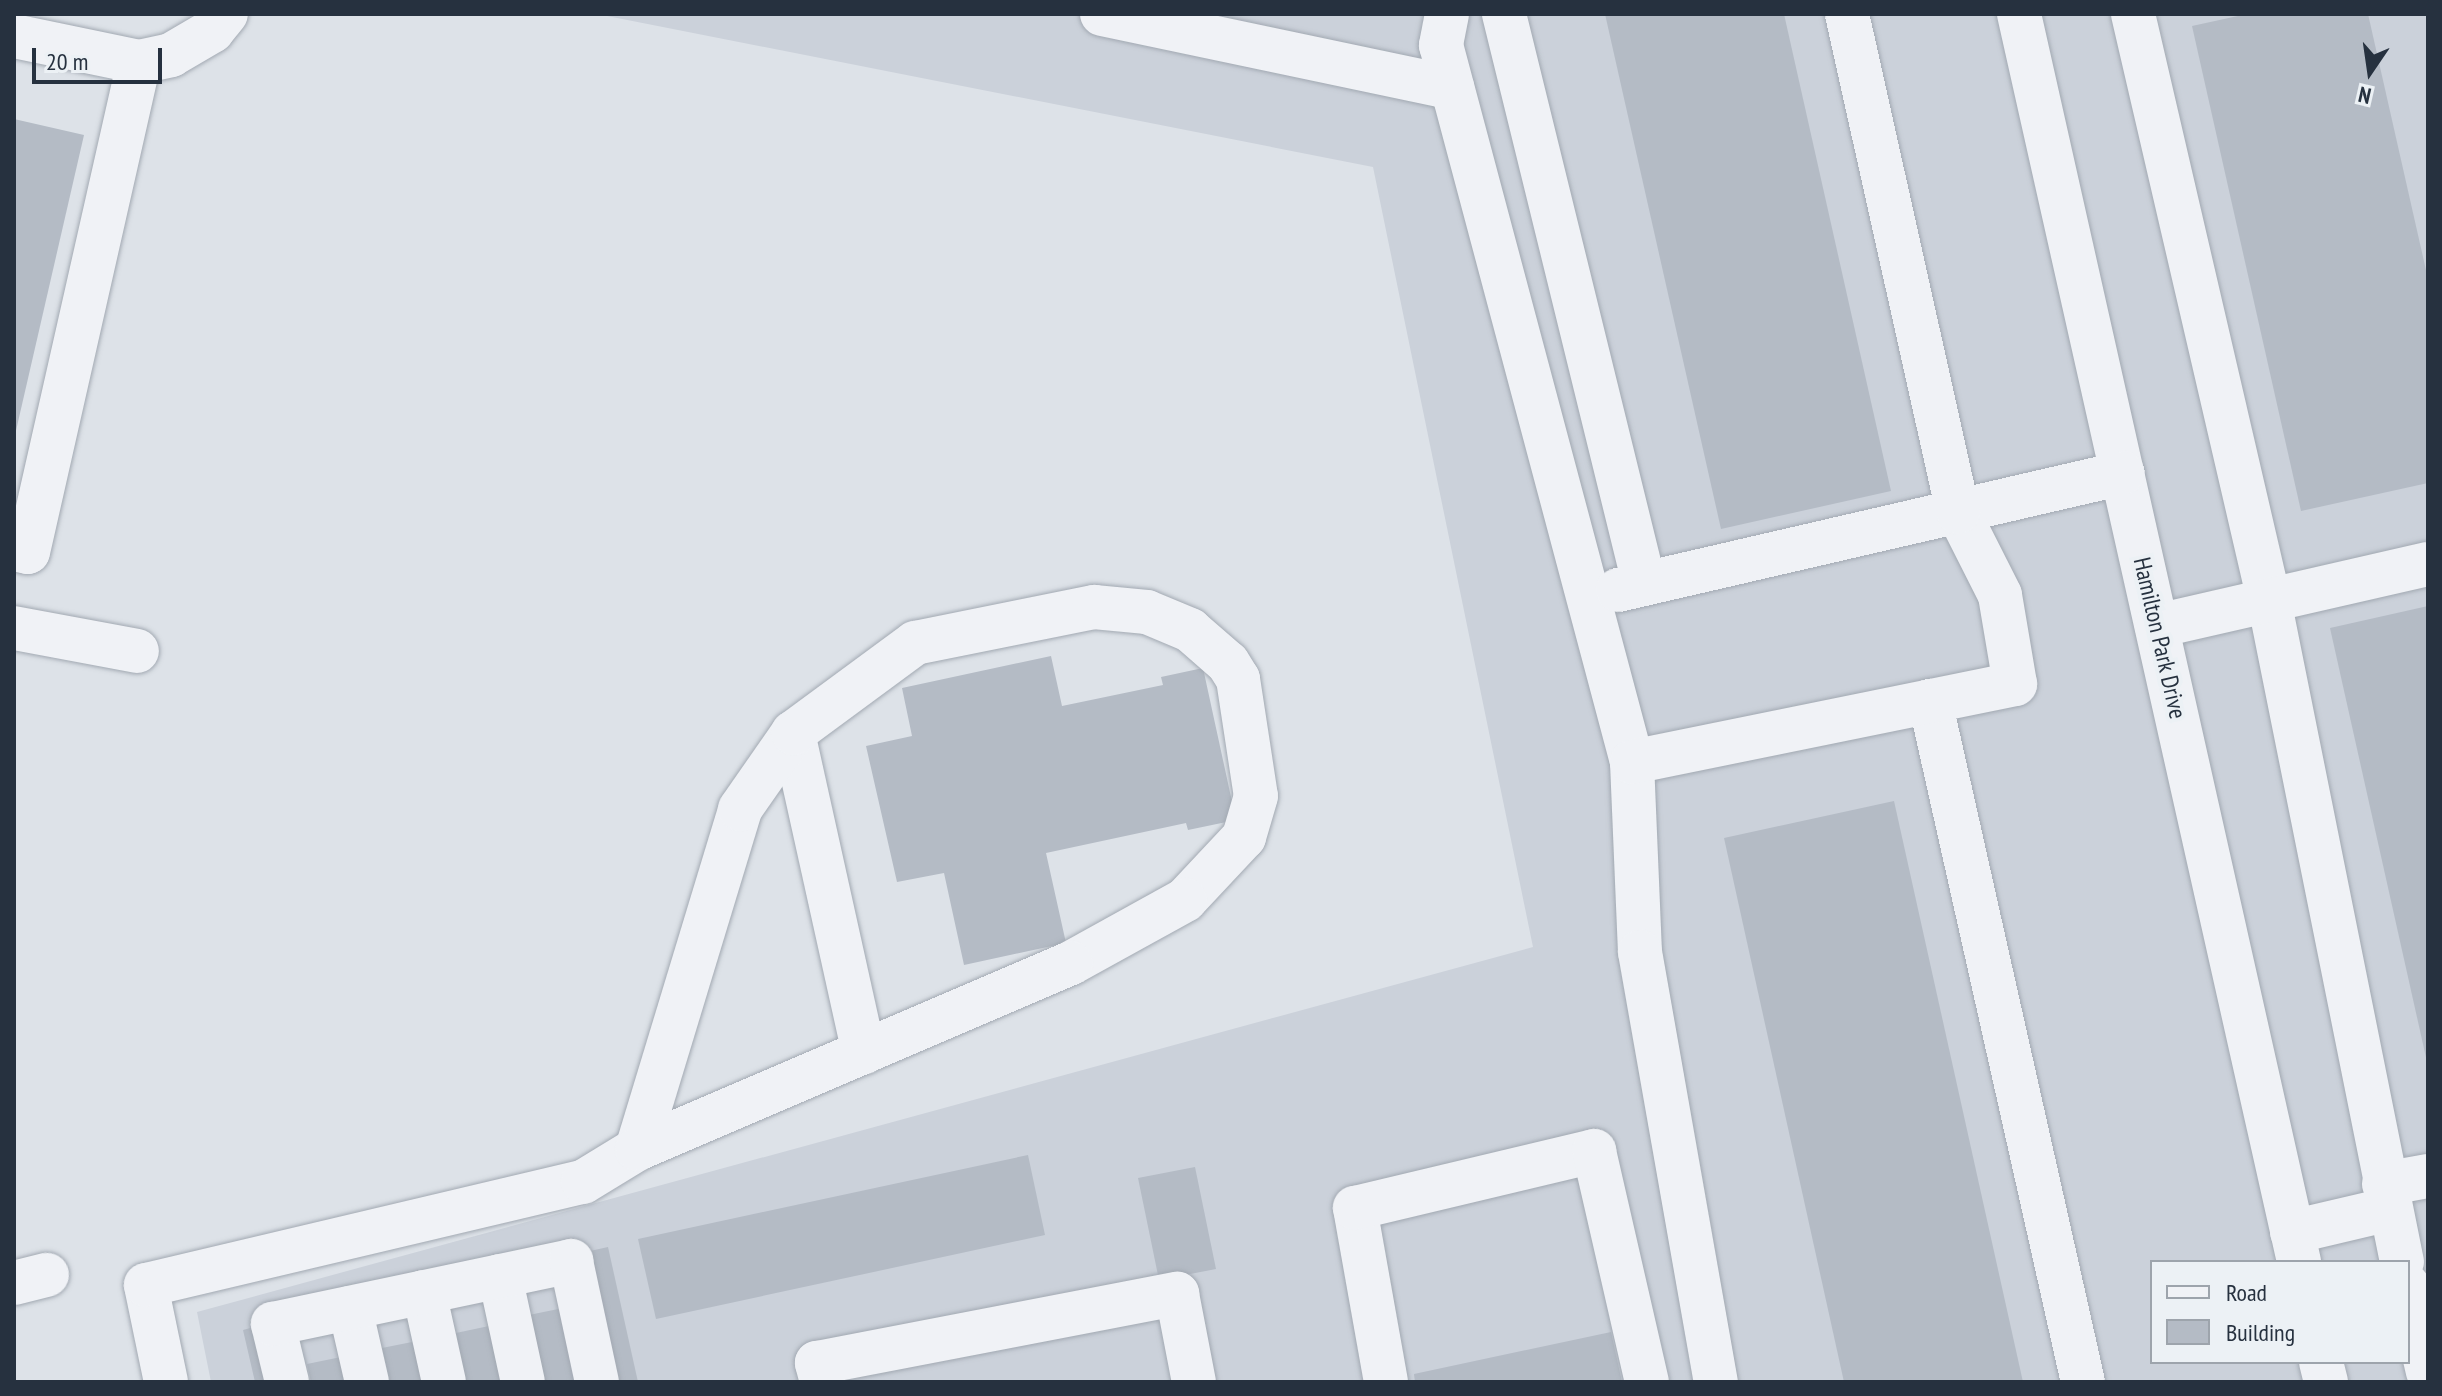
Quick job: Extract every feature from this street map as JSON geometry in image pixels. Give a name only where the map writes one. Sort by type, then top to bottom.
[{"type":"street","points":[[14,36],[139,62],[171,55],[212,31],[226,14]]},
{"type":"street","points":[[1102,14],[1452,88]]},
{"type":"street","points":[[1447,14],[1441,45],[1632,762],[1640,952],[1716,1382]]},
{"type":"street","points":[[1504,14],[1644,583]]},
{"type":"street","points":[[1632,762],[2015,684],[2000,595],[1958,512],[1847,14]]},
{"type":"street","name":"Hamilton Park Drive","points":[[2019,14],[2295,1247]]},
{"type":"street","points":[[2133,14],[2269,600],[2402,1260]]},
{"type":"street","points":[[14,549],[28,552],[139,62]]},
{"type":"street","points":[[1588,596],[2123,473]]},
{"type":"street","points":[[2157,626],[2428,564]]},
{"type":"street","points":[[166,1382],[146,1285],[583,1182],[637,1149],[1071,963],[1185,900],[1244,837],[1256,796],[1238,679],[1228,663],[1190,630],[1147,612],[1094,607],[915,643],[793,733],[740,809],[637,1149]]},
{"type":"street","points":[[14,628],[137,651]]},
{"type":"street","points":[[1930,701],[2083,1382]]},
{"type":"street","points":[[793,733],[864,1052]]},
{"type":"street","points":[[1386,1382],[1355,1208],[1594,1151],[1647,1382]]},
{"type":"street","points":[[2295,1247],[2428,1176]]},
{"type":"street","points":[[287,1382],[273,1324],[571,1261],[597,1382]]},
{"type":"street","points":[[500,1276],[523,1382]]},
{"type":"street","points":[[424,1292],[444,1382]]},
{"type":"street","points":[[822,1382],[817,1363],[1177,1294],[1194,1382]]},
{"type":"street","points":[[2410,1295],[2428,1372]]},
{"type":"street","points":[[350,1308],[367,1382]]},
{"type":"shaded area","points":[[597,14],[2428,14],[2428,1382],[211,1382],[197,1312],[1533,947],[1373,167]]},
{"type":"building","points":[[1605,14],[1784,14],[1891,491],[1721,529]]},
{"type":"building","points":[[2247,14],[2368,14],[2428,279],[2428,483],[2301,511],[2192,26]]},
{"type":"building","points":[[14,119],[84,135],[15,435],[14,434]]},
{"type":"building","points":[[2428,606],[2428,1062],[2427,1062],[2330,628]]},
{"type":"building","points":[[1051,656],[1062,706],[1163,685],[1161,677],[1203,668],[1236,820],[1188,830],[1186,823],[1046,853],[1066,943],[964,965],[944,873],[897,882],[866,746],[912,736],[902,688]]},
{"type":"building","points":[[1894,801],[2023,1382],[1844,1382],[1724,838]]},
{"type":"building","points":[[1028,1155],[1045,1235],[656,1319],[638,1239]]},
{"type":"building","points":[[1195,1167],[1216,1269],[1159,1280],[1138,1178]]},
{"type":"building","points":[[608,1247],[638,1382],[619,1382],[590,1251]]},
{"type":"building","points":[[563,1308],[580,1382],[544,1382],[529,1315]]},
{"type":"building","points":[[261,1325],[273,1382],[255,1382],[243,1330]]},
{"type":"building","points":[[489,1326],[501,1382],[466,1382],[456,1333]]},
{"type":"building","points":[[1611,1332],[1622,1382],[1415,1382],[1414,1374]]},
{"type":"building","points":[[417,1341],[426,1382],[390,1382],[382,1348]]},
{"type":"building","points":[[341,1357],[347,1382],[311,1382],[307,1364]]}]
